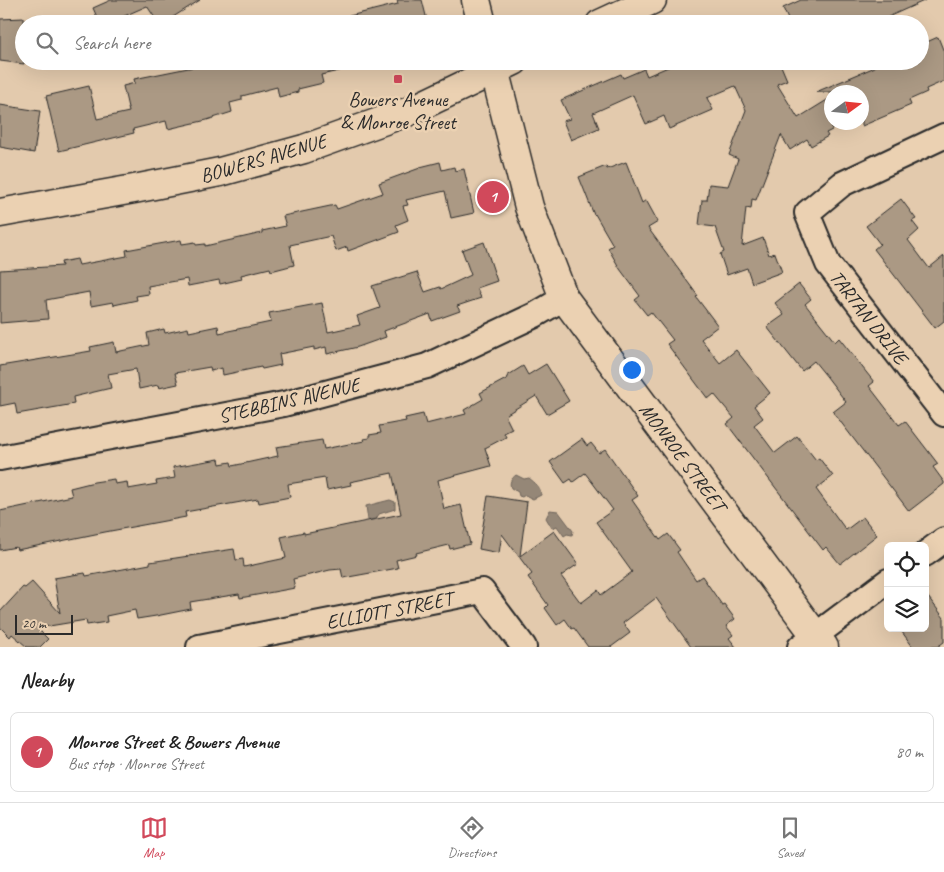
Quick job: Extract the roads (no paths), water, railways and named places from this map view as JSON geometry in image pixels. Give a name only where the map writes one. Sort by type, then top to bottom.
[{"type":"main road","points":[[476,0],[480,15]]},
{"type":"main road","points":[[620,15],[652,0]]},
{"type":"main road","name":"BOWERS AVENUE","points":[[0,213],[134,190],[220,172],[304,149],[410,111],[489,70]]},
{"type":"main road","name":"MONROE STREET","points":[[501,70],[529,207],[564,298],[814,643]]},
{"type":"street","name":"TARTAN DRIVE","points":[[944,136],[842,184],[807,213],[828,264],[944,414]]},
{"type":"street","name":"STEBBINS AVENUE","points":[[0,458],[284,404],[427,366],[535,315],[564,298]]},
{"type":"street","points":[[929,551],[944,540]]},
{"type":"street","points":[[814,643],[884,584]]},
{"type":"street","name":"ELLIOTT STREET","points":[[199,647],[482,592],[524,647]]},
{"type":"place","name":"Bowers Avenue & Monroe Street","points":[[398,79]]},
{"type":"place","name":"Monroe Street & Bowers Avenue","points":[[493,197]]}]
